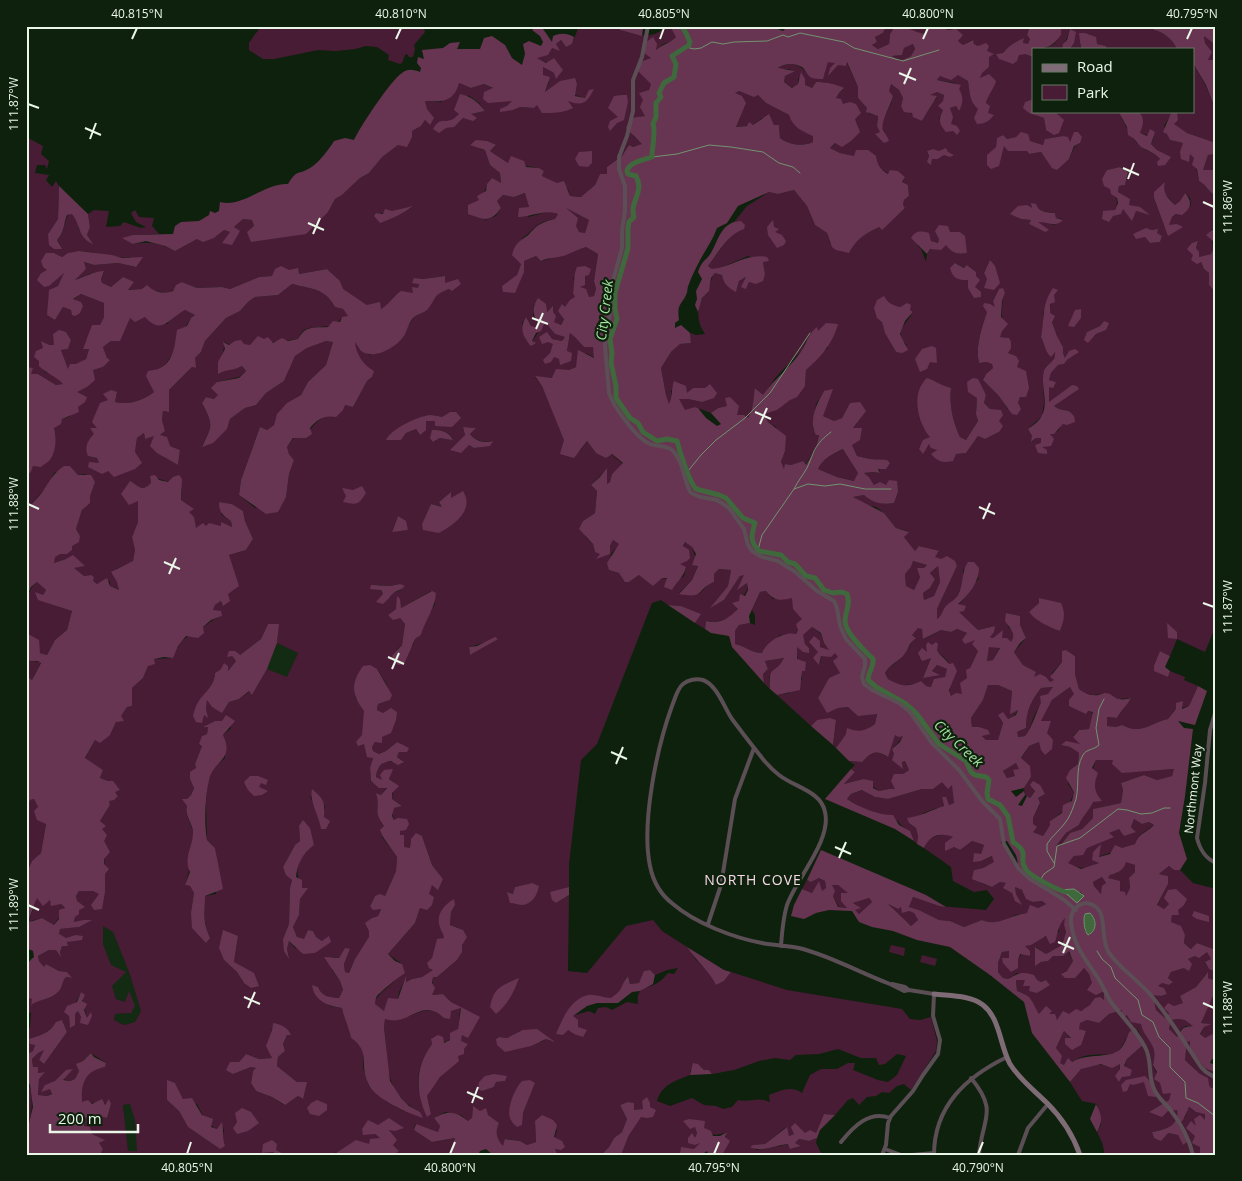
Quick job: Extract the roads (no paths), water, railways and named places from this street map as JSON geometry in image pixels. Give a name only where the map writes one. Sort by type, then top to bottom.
[{"type":"street","points":[[648,26],[642,57],[633,80],[633,111],[627,136],[619,157],[619,169],[625,186],[625,211],[622,248],[611,288],[605,346],[605,361],[612,400],[630,426],[643,440],[672,451],[682,468],[691,493],[719,501],[729,508],[744,529],[748,545],[752,551],[759,556],[776,560],[789,567],[817,592],[834,601],[838,608],[839,623],[846,638],[865,659],[862,677],[864,684],[899,703],[914,717],[932,743],[959,770],[980,799],[1000,819],[1004,844],[1018,868],[1030,879],[1063,899],[1075,909]]},
{"type":"street","points":[[781,946],[787,906],[805,873],[824,831],[826,813],[821,802],[814,795],[779,775],[754,748],[711,686],[702,680],[692,680],[680,687],[663,732],[655,768],[648,824],[650,866],[654,880],[667,899],[690,916],[746,940],[809,951],[890,984],[897,990],[970,999],[984,1006],[994,1019],[1007,1057],[1023,1081],[1048,1104],[1067,1128],[1080,1155]]},
{"type":"street","name":"Northmont Way","points":[[1216,710],[1210,730],[1198,838],[1199,846],[1204,855],[1216,863]]},
{"type":"street","points":[[708,924],[721,886],[735,799],[754,748]]},
{"type":"street","points":[[1193,1155],[1191,1146],[1182,1128],[1157,1094],[1152,1084],[1146,1048],[1111,1001],[1079,951],[1071,922],[1075,909],[1085,903],[1093,905],[1098,909],[1101,916],[1103,940],[1108,951],[1168,1016],[1206,1072],[1216,1078]]},
{"type":"street","points":[[882,1155],[885,1149],[890,1118],[894,1111],[911,1094],[938,1054],[940,1040],[933,1016],[934,994]]},
{"type":"street","points":[[912,1155],[934,1154],[936,1135],[943,1116],[953,1098],[971,1078],[985,1068],[1007,1057]]},
{"type":"street","points":[[971,1078],[982,1093],[987,1105],[979,1155]]},
{"type":"street","points":[[1018,1155],[1028,1128],[1048,1104]]},
{"type":"street","points":[[841,1142],[854,1127],[865,1120],[878,1115],[890,1118]]},
{"type":"street","points":[[885,1149],[901,1155]]},
{"type":"waterway","name":"City Creek","points":[[681,26],[690,42],[689,45],[672,56],[676,64],[674,77],[664,83],[659,93],[661,97],[656,103],[656,117],[653,124],[652,157],[634,163],[627,171],[628,174],[636,176],[639,187],[633,206],[634,217],[629,222],[628,248],[615,293],[617,319],[610,339],[616,398],[630,418],[638,423],[643,432],[657,441],[667,439],[677,441],[682,459],[696,489],[726,498],[743,518],[755,523],[752,538],[754,545],[759,551],[781,555],[788,562],[795,564],[806,576],[815,578],[824,590],[847,594],[846,626],[856,641],[873,659],[868,680],[876,687],[906,704],[916,713],[939,744],[966,761],[971,772],[975,775],[986,777],[989,780],[988,799],[1000,805],[1008,816],[1013,842],[1023,852],[1023,864],[1027,871],[1049,885],[1065,892]]},
{"type":"waterway","points":[[686,47],[701,48],[712,42],[723,44],[767,41],[783,35],[788,37],[800,33],[844,42],[854,48],[903,61],[939,50]]},
{"type":"waterway","points":[[652,157],[677,154],[709,145],[731,147],[763,152],[779,163],[793,167],[800,173]]},
{"type":"waterway","points":[[688,471],[716,440],[745,418],[770,393],[810,333]]},
{"type":"waterway","points":[[794,489],[807,468],[818,444],[831,432]]},
{"type":"waterway","points":[[758,550],[762,535],[794,489],[808,484],[825,486],[840,484],[865,489],[891,489]]},
{"type":"waterway","points":[[1054,863],[1047,851],[1047,844],[1061,828],[1072,810],[1076,799],[1079,767],[1083,755],[1099,745],[1096,728],[1099,709],[1104,699]]},
{"type":"waterway","points":[[1041,879],[1044,874],[1054,867],[1057,846],[1080,838],[1118,809],[1141,814],[1170,808]]},
{"type":"waterway","name":"City Creek","points":[[1097,951],[1102,959],[1111,967],[1115,978],[1138,1000],[1142,1015],[1153,1022],[1159,1037],[1170,1048],[1170,1067],[1185,1082],[1186,1098],[1198,1103],[1215,1116],[1214,1126],[1216,1131]]},
{"type":"district","name":"NORTH COVE","points":[[753,879]]}]
